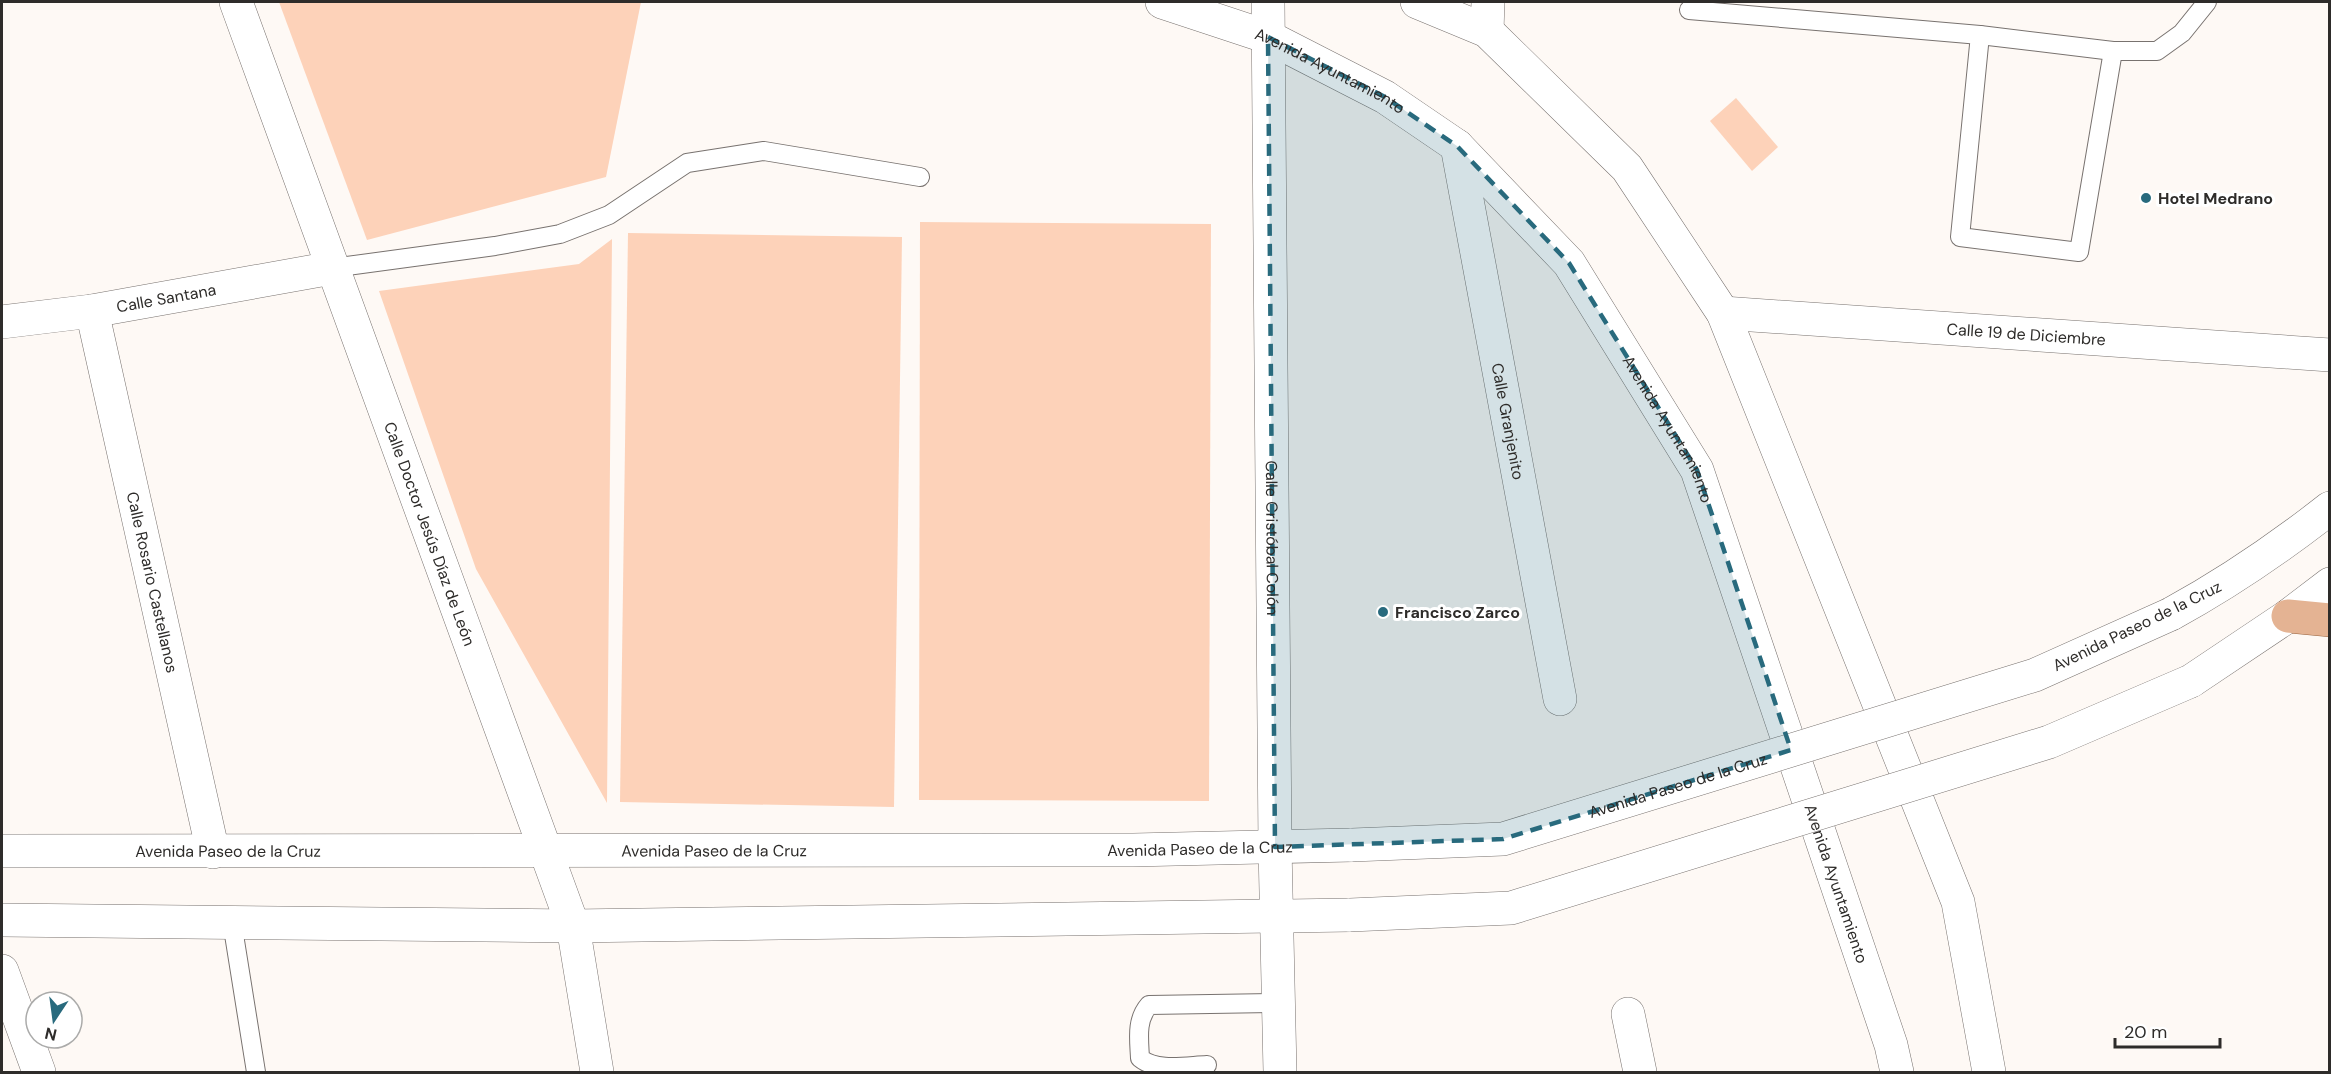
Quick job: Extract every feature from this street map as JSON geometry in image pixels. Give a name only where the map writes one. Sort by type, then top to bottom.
[{"type":"main road","name":"Calle Doctor Jesús Díaz de León","points":[[236,2],[573,926],[597,1072]]},
{"type":"main road","name":"Avenida Ayuntamiento","points":[[1162,2],[1268,37],[1385,97],[1457,146],[1569,263],[1696,470],[1891,1045],[1897,1072]]},
{"type":"main road","name":"Calle Cristóbal Colón","points":[[1268,2],[1275,847],[1280,1072]]},
{"type":"main road","points":[[1417,2],[1488,16],[1627,168],[1723,312],[1958,902],[1989,1072]]},
{"type":"main road","name":"Calle Granjenito","points":[[1457,146],[1560,699]]},
{"type":"main road","name":"Calle Santana","points":[[2,322],[92,311],[332,268]]},
{"type":"main road","name":"Calle Rosario Castellanos","points":[[92,311],[213,852]]},
{"type":"main road","name":"Calle 19 de Diciembre","points":[[1723,312],[2330,355]]},
{"type":"main road","name":"Avenida Paseo de la Cruz","points":[[2,851],[1133,850],[1503,839],[2035,675],[2171,614],[2217,589],[2279,548],[2330,508]]},
{"type":"main road","points":[[2,920],[573,926],[1277,917],[1511,908],[2049,742],[2191,681],[2288,616],[2330,584]]},
{"type":"main road","points":[[2288,616],[2330,620]]},
{"type":"main road","points":[[2,971],[39,1072]]},
{"type":"main road","points":[[1628,1014],[1640,1072]]},
{"type":"lane","points":[[1689,10],[1980,36],[2113,51],[2157,51],[2182,33],[2207,2]]},
{"type":"lane","points":[[1980,36],[1960,237],[2079,252],[2113,51]]},
{"type":"lane","points":[[332,268],[495,246],[560,234],[609,215],[687,163],[709,159],[764,151],[920,177]]},
{"type":"lane","points":[[232,922],[256,1072]]},
{"type":"lane","points":[[1207,1065],[1157,1066],[1148,1064],[1140,1058],[1139,1025],[1142,1013],[1149,1005],[1278,1003]]},
{"type":"highlighted area","points":[[1268,37],[1385,97],[1457,146],[1569,263],[1697,470],[1791,750],[1503,839],[1275,847]]},
{"type":"shaded area","points":[[279,2],[641,2],[606,177],[367,240]]},
{"type":"shaded area","points":[[1736,98],[1778,147],[1752,171],[1710,121]]},
{"type":"shaded area","points":[[920,222],[1211,224],[1209,801],[919,800]]},
{"type":"shaded area","points":[[628,233],[902,237],[894,807],[620,802]]},
{"type":"shaded area","points":[[612,239],[607,803],[476,569],[379,291],[579,264]]},
{"type":"place","name":"Hotel Medrano","points":[[2146,198]]},
{"type":"place","name":"Francisco Zarco","points":[[1383,612]]}]
